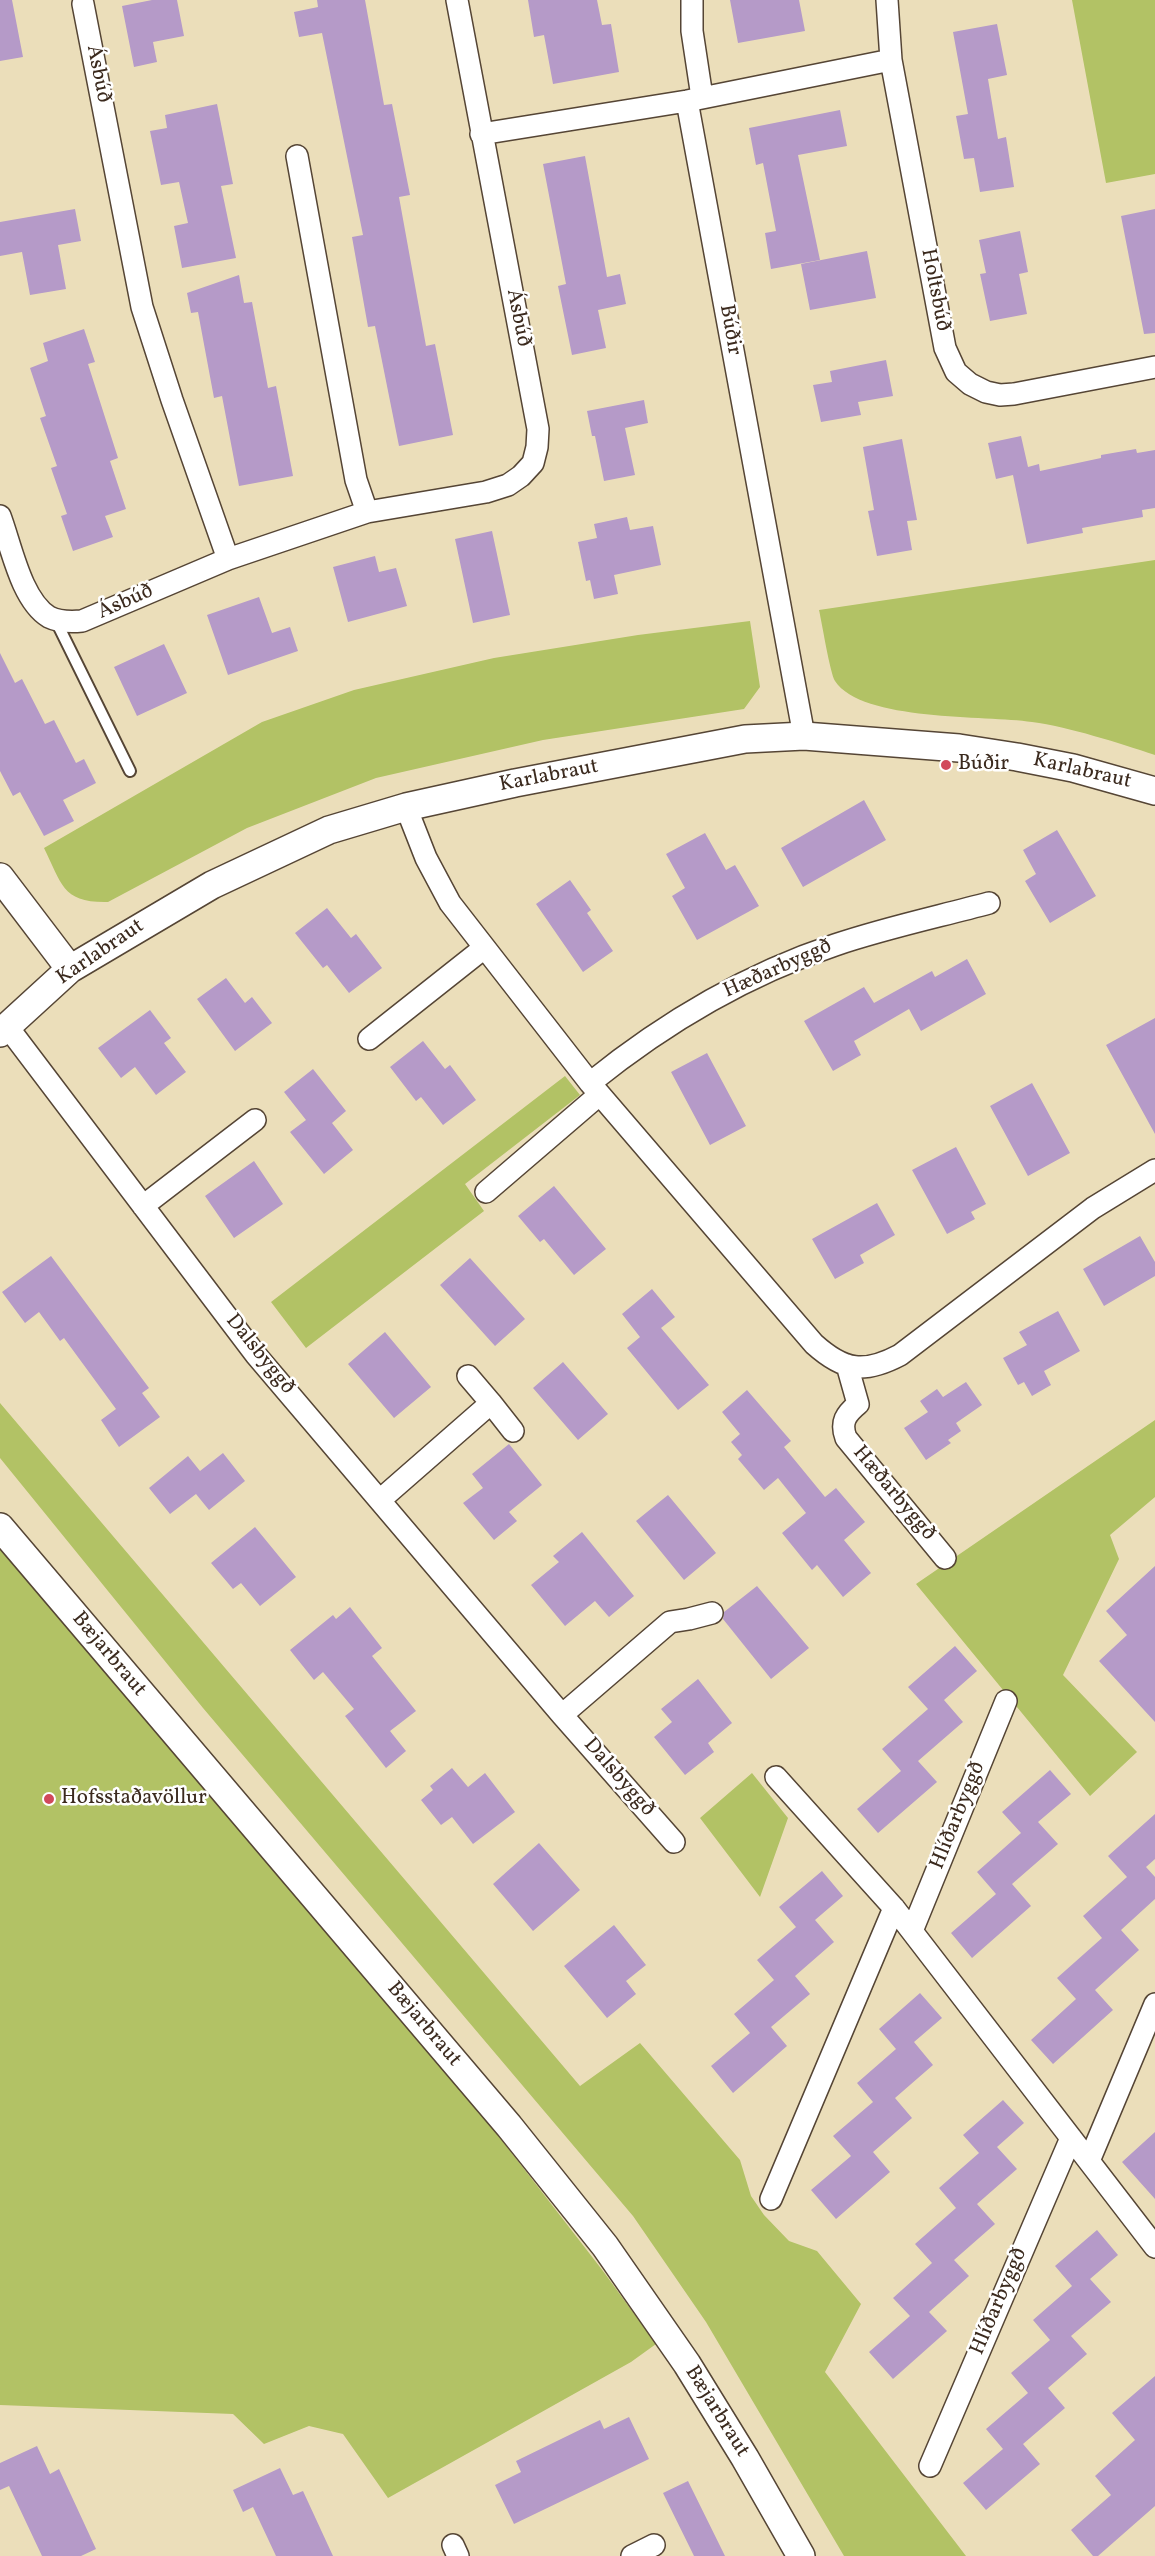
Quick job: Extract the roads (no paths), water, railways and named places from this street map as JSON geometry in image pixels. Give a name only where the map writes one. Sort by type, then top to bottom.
[{"type":"street","name":"Ásbúð","points":[[55,619],[66,622],[82,621],[100,615],[228,559],[367,512],[486,492],[508,485],[521,476],[533,463],[538,429],[457,0]]},
{"type":"street","points":[[692,0],[695,99]]},
{"type":"street","name":"Holtsbúð","points":[[887,0],[891,60],[945,348],[956,372],[970,384],[986,392],[1014,394],[1155,367]]},
{"type":"street","name":"Ásbúð","points":[[83,4],[142,307],[228,559]]},
{"type":"street","points":[[481,134],[695,99],[891,60]]},
{"type":"street","name":"Búðir","points":[[695,99],[804,736]]},
{"type":"street","points":[[297,156],[356,480],[367,512]]},
{"type":"street","points":[[0,516],[26,590],[36,606],[55,619]]},
{"type":"street","name":"Karlabraut","points":[[3,1029],[70,969],[158,915],[222,880],[328,830],[406,807],[515,783],[746,739],[804,736],[959,748],[1017,757],[1073,768],[1155,791]]},
{"type":"street","points":[[406,807],[426,858],[450,903],[484,948],[595,1089],[814,1344],[826,1355],[847,1365],[867,1368],[882,1365],[900,1355],[1093,1208],[1155,1170]]},
{"type":"street","points":[[0,877],[70,969]]},
{"type":"street","name":"Hæðarbyggð","points":[[486,1192],[595,1089],[635,1047],[688,1012],[768,972],[833,945],[989,903]]},
{"type":"street","points":[[369,1039],[484,948]]},
{"type":"street","name":"Dalsbyggð","points":[[3,1029],[143,1206],[256,1355],[674,1842]]},
{"type":"street","points":[[143,1206],[255,1120]]},
{"type":"street","name":"Hæðarbyggð","points":[[847,1365],[858,1404],[844,1419],[843,1429],[846,1438],[945,1557]]},
{"type":"street","points":[[468,1376],[513,1431]]},
{"type":"street","points":[[380,1500],[491,1403]]},
{"type":"street","name":"Bæjarbraut","points":[[0,1527],[509,2126],[598,2237],[634,2285],[687,2364],[745,2458],[801,2556]]},
{"type":"street","points":[[562,1714],[670,1622],[712,1613]]},
{"type":"street","name":"Hlíðarbyggð","points":[[912,1931],[1006,1701]]},
{"type":"street","points":[[776,1777],[894,1908],[1155,2247]]},
{"type":"street","points":[[771,2199],[894,1908]]},
{"type":"street","points":[[1089,2161],[1155,2004]]},
{"type":"street","name":"Hlíðarbyggð","points":[[930,2466],[1071,2138]]},
{"type":"street","points":[[632,2556],[654,2545]]},
{"type":"lane","points":[[55,619],[130,771]]},
{"type":"place","name":"Búðir","points":[[946,765]]},
{"type":"place","name":"Hofsstaðavöllur","points":[[49,1799]]}]
